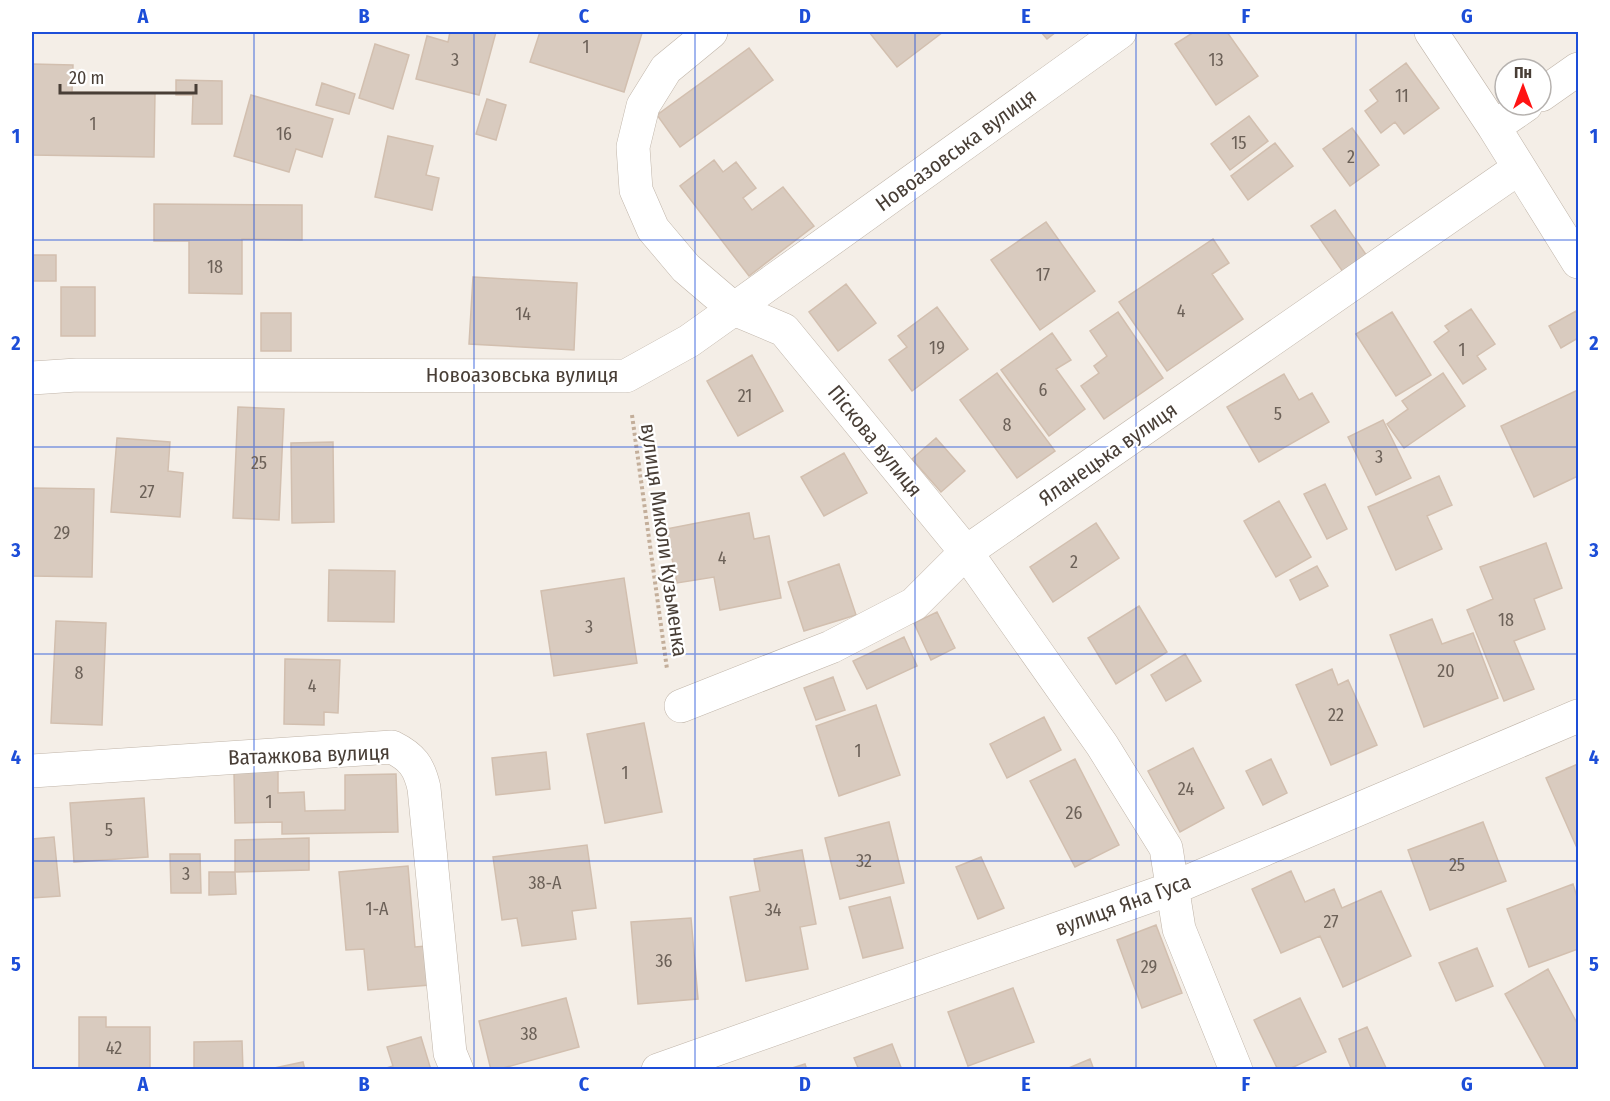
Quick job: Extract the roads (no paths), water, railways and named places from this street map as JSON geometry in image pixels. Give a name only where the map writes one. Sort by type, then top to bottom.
[{"type":"street","name":"Піскова вулиця","points":[[711,32],[666,69],[643,106],[633,147],[636,190],[653,229],[686,268],[734,309],[784,330],[966,552],[1102,745],[1166,848],[1179,929],[1236,1070]]},
{"type":"street","name":"Новоазовська вулиця","points":[[32,378],[77,375],[626,376],[688,340],[734,309],[1120,32]]},
{"type":"street","points":[[1431,32],[1494,127],[1578,262]]},
{"type":"street","points":[[1553,87],[1578,69]]},
{"type":"street","points":[[1494,127],[1509,117]]},
{"type":"street","name":"Яланецька вулиця","points":[[681,706],[831,647],[914,604],[966,552],[1519,168]]},
{"type":"street","name":"вулиця Яна Гуса","points":[[658,1070],[1173,888],[1578,716]]},
{"type":"street","name":"Ватажкова вулиця","points":[[32,771],[392,747],[404,753],[414,762],[421,774],[424,788],[450,1053],[458,1070]]}]
